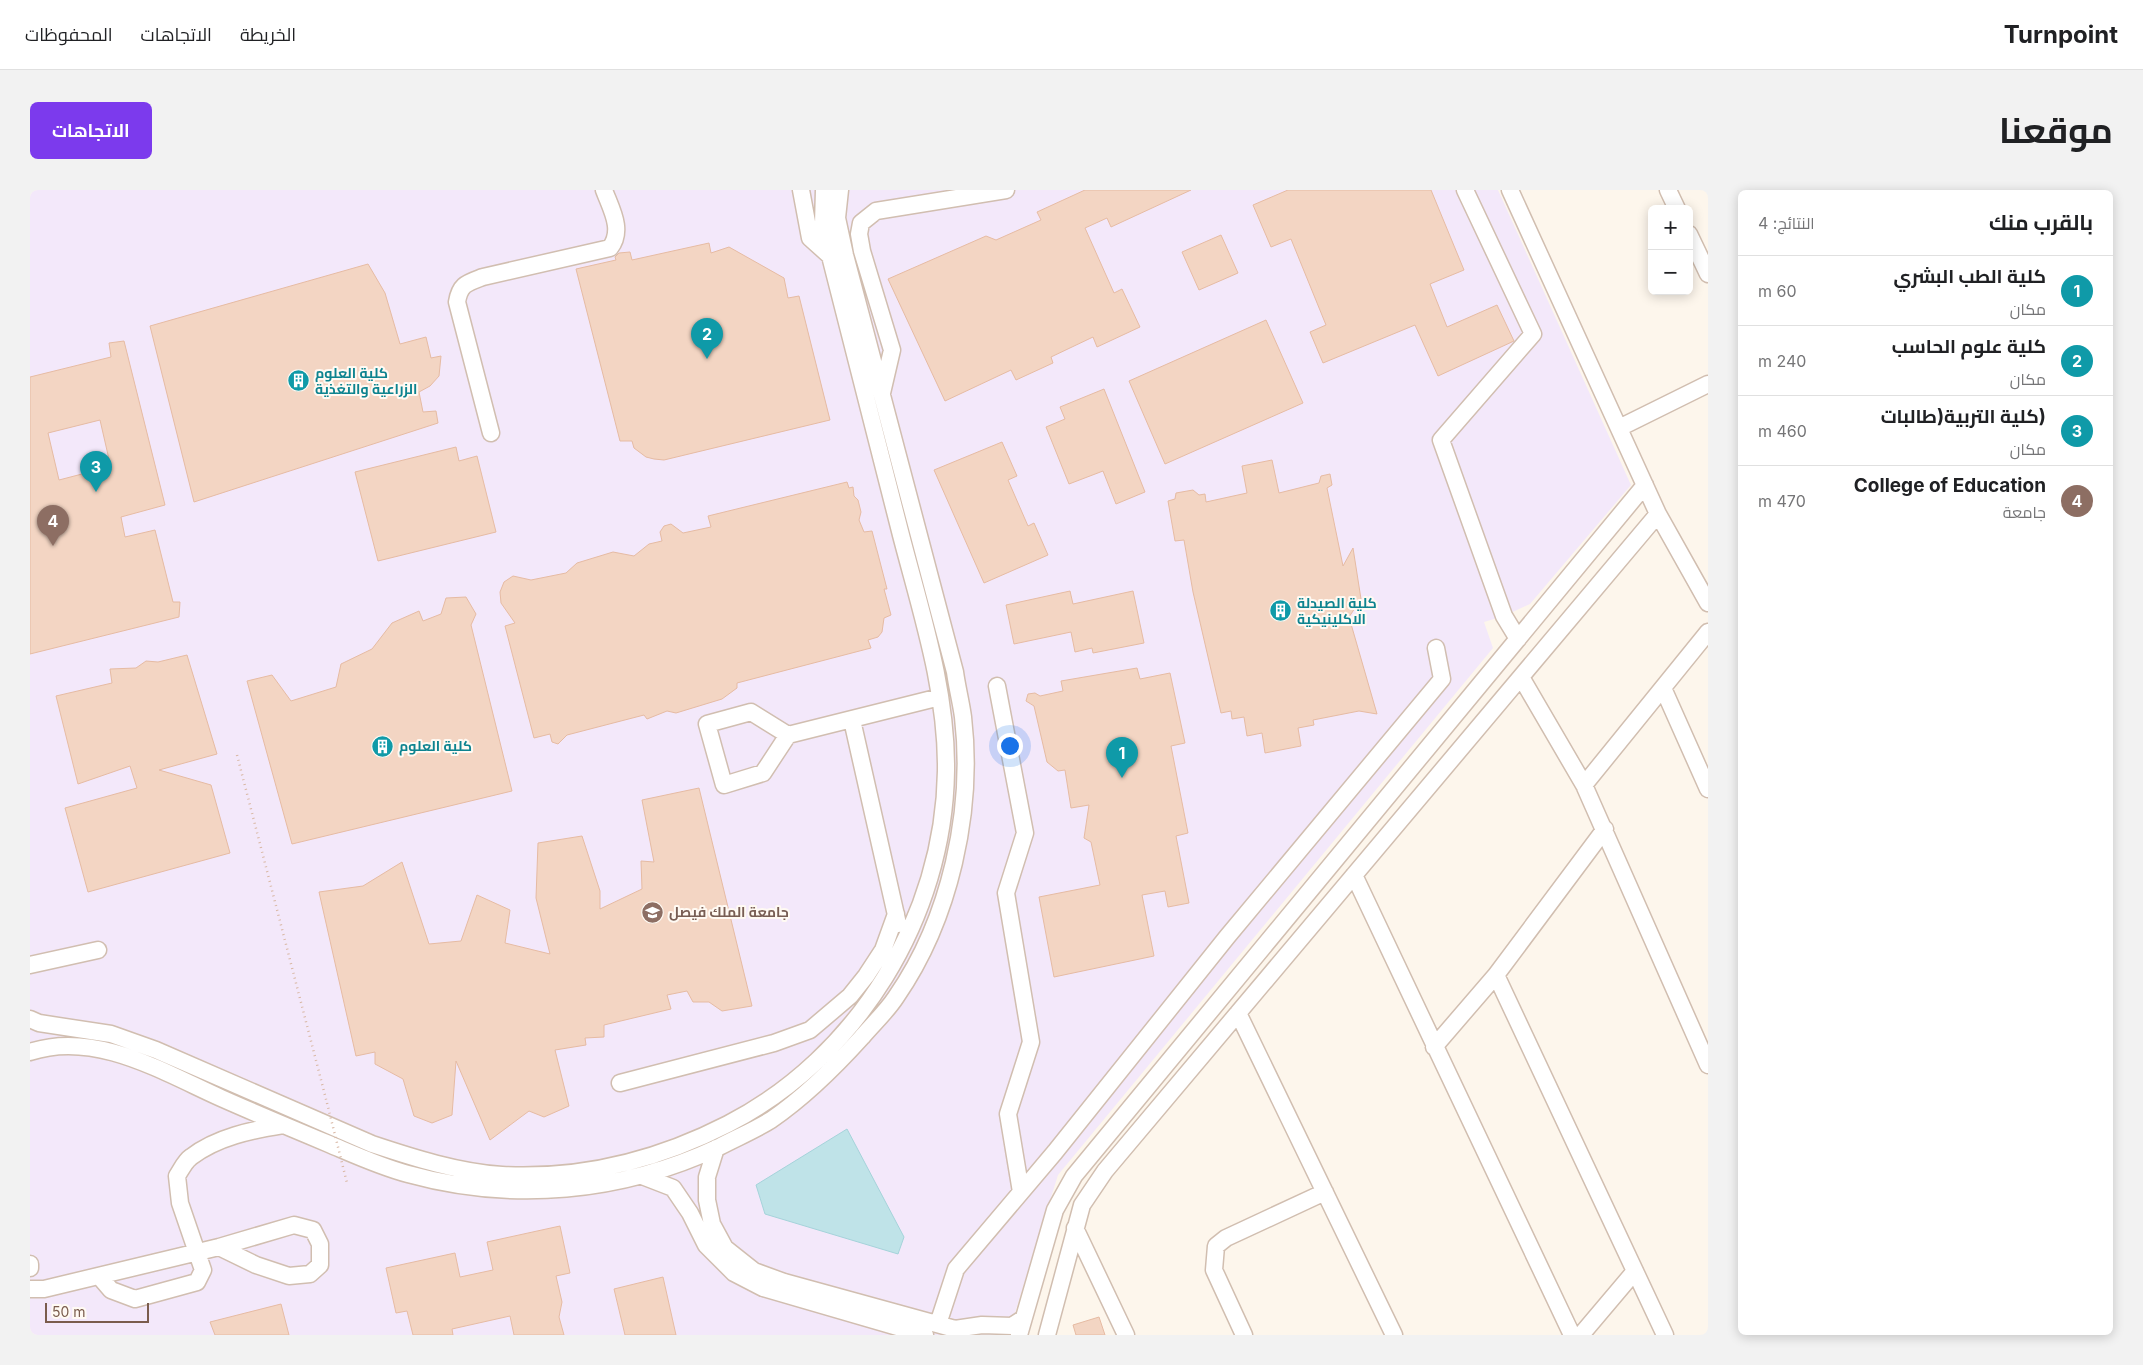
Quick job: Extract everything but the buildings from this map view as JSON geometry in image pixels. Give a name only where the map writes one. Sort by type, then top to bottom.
[{"type":"street","points":[[491,433],[457,302],[459,290],[467,283],[483,277],[610,248],[616,240],[618,232],[604,190]]},
{"type":"street","points":[[801,190],[810,238],[830,256]]},
{"type":"street","points":[[30,1019],[40,1023],[111,1034],[156,1050],[372,1144],[444,1165],[502,1174],[542,1174],[606,1167],[666,1151],[687,1143],[760,1107],[787,1089],[850,1026],[878,989],[903,946],[926,888],[937,852],[944,813],[946,769],[940,697],[921,613],[830,256],[823,224],[824,190]]},
{"type":"street","points":[[30,1052],[60,1044],[110,1052],[150,1066],[283,1125],[380,1165],[444,1183],[479,1188],[545,1191],[620,1182],[692,1160],[769,1121],[833,1070],[896,998],[921,952],[938,912],[954,857],[962,815],[965,768],[963,718],[954,672],[837,218],[840,190]]},
{"type":"street","points":[[882,393],[892,350],[862,251],[859,234],[861,223],[876,211],[1006,190]]},
{"type":"street","points":[[1465,190],[1533,334],[1442,440],[1504,616],[1518,639]]},
{"type":"street","points":[[1510,190],[1658,514],[1708,604]]},
{"type":"street","points":[[1693,242],[1708,274]]},
{"type":"street","points":[[1619,428],[1708,384]]},
{"type":"street","points":[[1019,1335],[1055,1210],[1074,1176],[1645,485]]},
{"type":"street","points":[[1046,1335],[1082,1205],[1105,1171],[1658,514]]},
{"type":"street","points":[[1584,785],[1708,632]]},
{"type":"street","points":[[938,1324],[956,1269],[1021,1192],[1227,937],[1442,679],[1436,648]]},
{"type":"street","points":[[1521,677],[1584,785],[1708,1065]]},
{"type":"street","points":[[997,686],[1025,833],[1006,893],[1032,1042],[1008,1114],[1021,1192]]},
{"type":"street","points":[[1663,688],[1708,789]]},
{"type":"street","points":[[788,735],[751,712],[707,724],[724,785],[763,774],[788,735],[940,697]]},
{"type":"street","points":[[852,720],[903,946]]},
{"type":"street","points":[[1434,1047],[1496,975],[1605,829]]},
{"type":"street","points":[[1354,875],[1572,1335]]},
{"type":"street","points":[[620,1083],[774,1043],[810,1030],[850,996],[866,976],[883,950],[896,914]]},
{"type":"street","points":[[30,965],[98,950]]},
{"type":"street","points":[[1496,975],[1665,1335]]},
{"type":"street","points":[[1238,1013],[1394,1335]]},
{"type":"street","points":[[100,1276],[111,1290],[135,1299],[197,1282],[203,1270],[180,1203],[177,1176],[190,1158],[227,1139],[252,1130],[283,1125]]},
{"type":"street","points":[[687,1143],[707,1200],[712,1224],[726,1248],[754,1270],[784,1282],[955,1329],[982,1325],[1012,1326],[1024,1318]]},
{"type":"street","points":[[707,1200],[708,1177],[716,1148]]},
{"type":"street","points":[[666,1151],[688,1210],[706,1245],[734,1273],[763,1288],[925,1335]]},
{"type":"street","points":[[642,1176],[672,1188],[688,1210]]},
{"type":"street","points":[[1244,1335],[1214,1270],[1216,1246],[1226,1238],[1325,1192]]},
{"type":"street","points":[[30,1289],[44,1289],[100,1276],[219,1247],[294,1225],[313,1230],[320,1244],[320,1264],[310,1274],[289,1276],[256,1265],[219,1247]]},
{"type":"street","points":[[1075,1228],[1126,1335]]},
{"type":"street","points":[[1581,1335],[1635,1271]]},
{"type":"path","points":[[237,755],[348,1183]]},
{"type":"shaded area","name":"جامعة الملك فيصل","points":[[30,190],[1498,190],[1631,485],[1530,604],[1504,616],[1484,622],[1493,648],[1058,1175],[1008,1335],[30,1335]]},
{"type":"water","points":[[847,1129],[904,1237],[898,1254],[765,1214],[756,1185]]},
{"type":"place","name":"كلية علوم الحاسب","points":[[707,359]]},
{"type":"place","name":"كلية العلوم الزراعية والتغذية","points":[[299,381]]},
{"type":"place","name":"(كلية التربية(طالبات","points":[[96,492]]},
{"type":"place","name":"College of Education","points":[[53,546]]},
{"type":"place","name":"كلية الصيدلة الاكلينيكية","points":[[1281,611]]},
{"type":"place","name":"كلية العلوم","points":[[383,746]]},
{"type":"place","name":"كلية الطب البشري","points":[[1122,778]]},
{"type":"place","name":"جامعة الملك فيصل","points":[[653,912]]}]
